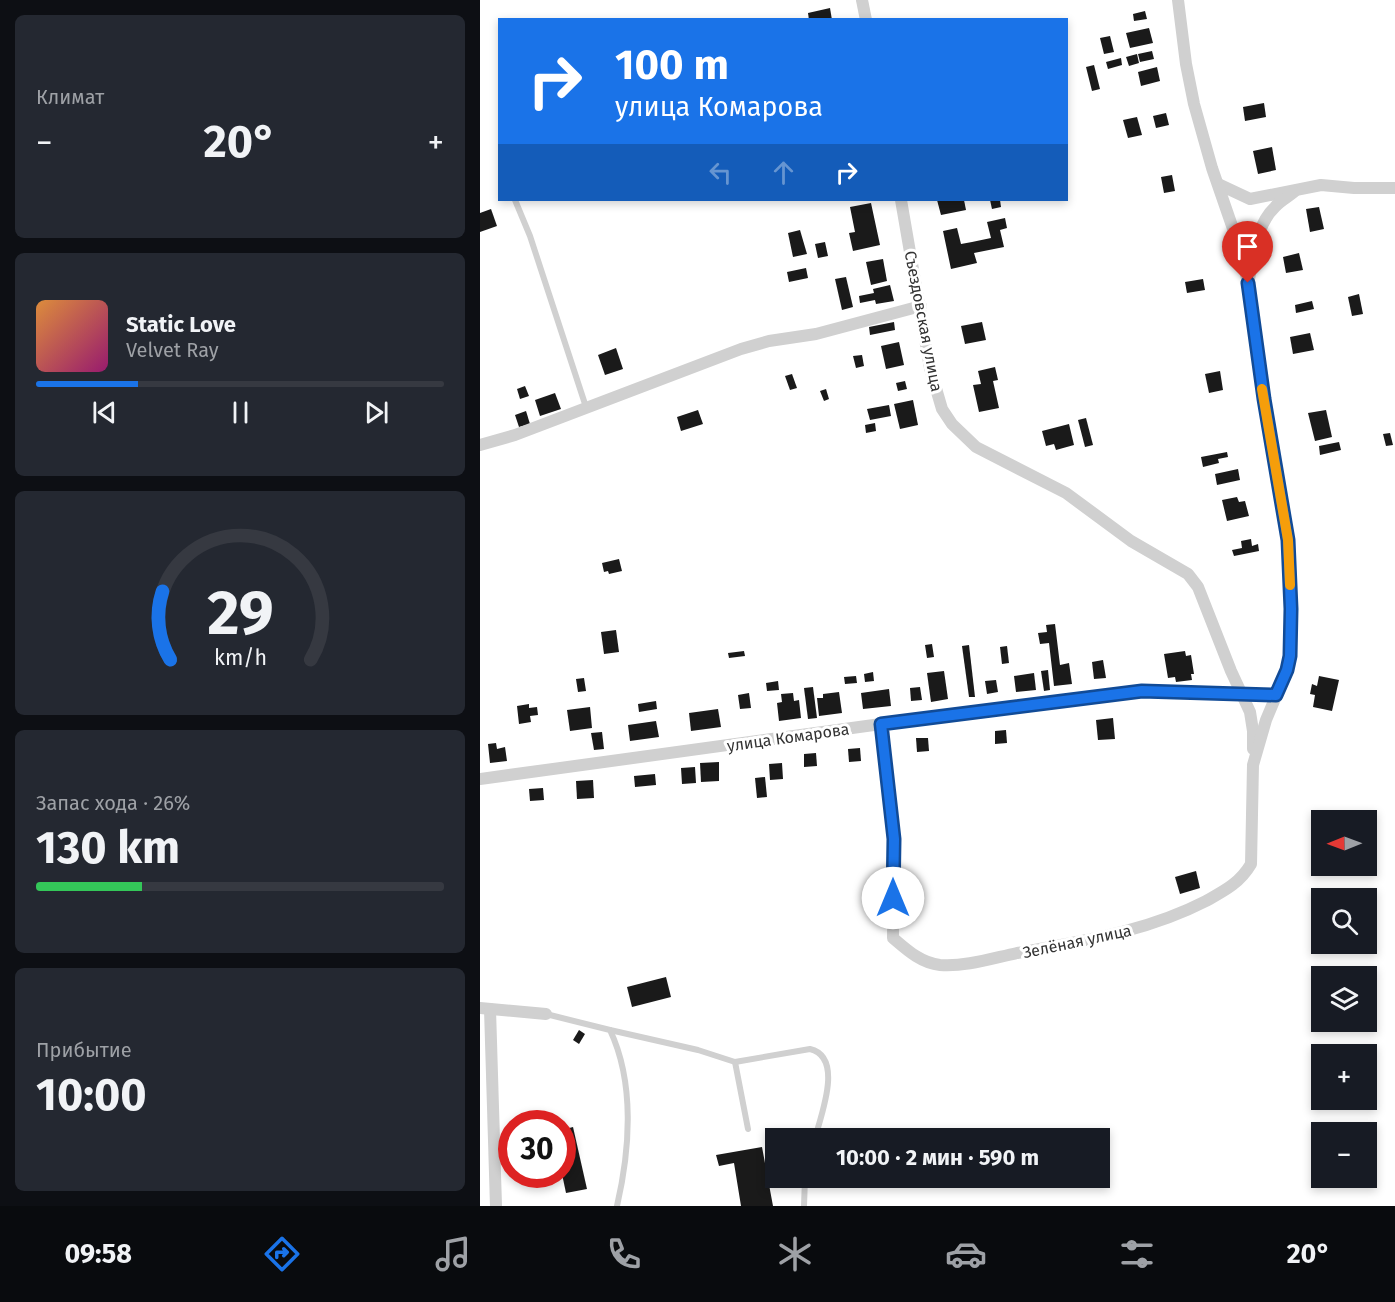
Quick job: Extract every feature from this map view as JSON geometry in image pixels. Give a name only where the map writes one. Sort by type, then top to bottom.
[{"type":"street","points":[[862,0],[866,18]]},
{"type":"street","points":[[1178,0],[1186,64],[1203,141],[1240,249],[1248,283],[1264,399],[1288,540],[1290,656],[1253,765]]},
{"type":"street","points":[[1218,184],[1250,198],[1321,185],[1395,188]]},
{"type":"street","points":[[1248,283],[1257,238],[1263,224],[1274,208],[1298,189]]},
{"type":"street","name":"Съездовская улица","points":[[901,201],[935,388],[942,409],[952,424],[976,447],[1066,493],[1131,541],[1188,574],[1198,587],[1240,694],[1250,712],[1253,731],[1253,765]]},
{"type":"street","points":[[480,445],[514,435],[741,349],[769,341],[816,334],[921,306]]},
{"type":"street","name":"улица Комарова","points":[[480,778],[1142,691],[1276,695]]},
{"type":"street","name":"Зелёная улица","points":[[881,724],[894,839],[893,938],[920,959],[939,965],[961,964],[1081,942],[1158,923],[1193,908],[1236,884],[1246,874],[1251,864],[1253,765]]},
{"type":"street","points":[[496,1206],[485,1008],[546,1014]]},
{"type":"lane","points":[[515,201],[530,236],[587,408]]},
{"type":"lane","points":[[546,1014],[698,1050],[735,1062],[810,1049],[818,1050],[825,1058],[829,1074],[818,1128]]},
{"type":"lane","points":[[610,1030],[618,1047],[626,1091],[628,1128],[623,1180],[617,1206]]},
{"type":"lane","points":[[735,1062],[748,1129]]},
{"type":"lane","points":[[804,1206],[805,1188]]},
{"type":"building","points":[[830,8],[832,18],[809,18],[808,13]]},
{"type":"building","points":[[1145,11],[1147,19],[1134,21],[1133,14]]},
{"type":"building","points":[[1149,28],[1153,43],[1130,48],[1126,33]]},
{"type":"building","points":[[1110,36],[1114,52],[1104,54],[1100,38]]},
{"type":"building","points":[[1152,51],[1154,59],[1140,62],[1138,54]]},
{"type":"building","points":[[1137,54],[1139,63],[1129,66],[1126,57]]},
{"type":"building","points":[[1121,58],[1122,65],[1108,69],[1106,62]]},
{"type":"building","points":[[1094,65],[1100,89],[1092,91],[1086,67]]},
{"type":"building","points":[[1157,67],[1160,81],[1141,86],[1138,72]]},
{"type":"building","points":[[1264,103],[1266,117],[1245,121],[1243,107]]},
{"type":"building","points":[[1166,113],[1169,125],[1156,128],[1153,116]]},
{"type":"building","points":[[1137,117],[1142,135],[1128,138],[1123,120]]},
{"type":"building","points":[[1272,147],[1276,170],[1258,174],[1253,151]]},
{"type":"building","points":[[1172,175],[1175,191],[1164,193],[1161,177]]},
{"type":"building","points":[[937,201],[964,201],[966,210],[941,215]]},
{"type":"building","points":[[990,201],[1000,201],[1001,207],[992,209]]},
{"type":"building","points":[[871,203],[880,245],[853,251],[849,233],[855,232],[850,207]]},
{"type":"building","points":[[1319,207],[1324,229],[1310,232],[1306,209]]},
{"type":"building","points":[[491,209],[497,226],[480,232],[480,213]]},
{"type":"building","points":[[1005,218],[1007,228],[1000,230],[1004,247],[974,253],[977,263],[951,269],[943,231],[957,228],[961,244],[972,242],[991,238],[987,222]]},
{"type":"building","points":[[800,230],[807,254],[793,257],[788,233]]},
{"type":"building","points":[[825,242],[828,256],[818,258],[815,244]]},
{"type":"building","points":[[1299,253],[1303,270],[1286,273],[1283,257]]},
{"type":"building","points":[[883,259],[887,281],[871,285],[866,262]]},
{"type":"building","points":[[806,268],[808,278],[789,282],[787,272]]},
{"type":"building","points":[[846,277],[853,307],[842,310],[835,279]]},
{"type":"building","points":[[1203,279],[1205,290],[1187,293],[1185,282]]},
{"type":"building","points":[[890,285],[894,301],[876,304],[875,300],[860,303],[859,296],[874,293],[873,289]]},
{"type":"building","points":[[1359,294],[1363,314],[1352,316],[1348,297]]},
{"type":"building","points":[[1312,301],[1314,309],[1296,313],[1295,305]]},
{"type":"building","points":[[894,322],[895,330],[870,335],[869,327]]},
{"type":"building","points":[[982,322],[986,340],[965,344],[961,326]]},
{"type":"building","points":[[1310,333],[1314,350],[1293,354],[1290,337]]},
{"type":"building","points":[[899,342],[904,365],[886,369],[881,346]]},
{"type":"building","points":[[616,348],[623,369],[605,375],[598,355]]},
{"type":"building","points":[[862,355],[864,366],[856,368],[853,356]]},
{"type":"building","points":[[995,367],[998,380],[993,381],[999,408],[979,412],[973,385],[981,384],[978,371]]},
{"type":"building","points":[[1220,371],[1223,390],[1209,393],[1205,374]]},
{"type":"building","points":[[792,374],[797,388],[790,390],[785,376]]},
{"type":"building","points":[[905,381],[907,389],[898,391],[896,383]]},
{"type":"building","points":[[525,386],[529,396],[520,399],[517,389]]},
{"type":"building","points":[[826,389],[829,399],[824,401],[820,391]]},
{"type":"building","points":[[555,393],[561,409],[540,416],[535,400]]},
{"type":"building","points":[[913,400],[918,425],[900,429],[894,404]]},
{"type":"building","points":[[889,405],[891,416],[870,420],[867,409]]},
{"type":"building","points":[[698,410],[703,424],[681,431],[677,417]]},
{"type":"building","points":[[1326,410],[1332,437],[1315,441],[1308,413]]},
{"type":"building","points":[[526,411],[530,424],[519,427],[515,415]]},
{"type":"building","points":[[1086,418],[1093,445],[1085,447],[1078,420]]},
{"type":"building","points":[[875,423],[876,431],[866,433],[865,425]]},
{"type":"building","points":[[1069,424],[1074,445],[1056,450],[1054,444],[1046,446],[1042,431]]},
{"type":"building","points":[[1390,433],[1393,445],[1386,446],[1383,434]]},
{"type":"building","points":[[1339,442],[1341,450],[1320,455],[1319,446]]},
{"type":"building","points":[[1227,452],[1228,457],[1218,459],[1219,463],[1203,467],[1201,457]]},
{"type":"building","points":[[1238,469],[1240,480],[1217,485],[1215,474]]},
{"type":"building","points":[[1237,497],[1239,502],[1245,501],[1249,516],[1227,521],[1222,500]]},
{"type":"building","points":[[1251,539],[1252,546],[1258,544],[1259,551],[1234,556],[1232,550],[1242,548],[1241,541]]},
{"type":"building","points":[[619,559],[622,571],[609,574],[608,571],[604,572],[602,563]]},
{"type":"building","points":[[1055,624],[1060,665],[1069,663],[1072,684],[1054,686],[1049,643],[1040,644],[1038,633],[1047,632],[1046,625]]},
{"type":"building","points":[[616,630],[619,652],[604,654],[601,632]]},
{"type":"building","points":[[932,644],[934,657],[927,658],[925,645]]},
{"type":"building","points":[[969,645],[975,697],[969,697],[962,646]]},
{"type":"building","points":[[1007,646],[1009,663],[1002,664],[1000,647]]},
{"type":"building","points":[[744,651],[745,656],[729,658],[728,653]]},
{"type":"building","points":[[1185,651],[1186,656],[1191,655],[1194,674],[1191,674],[1192,680],[1176,682],[1175,677],[1168,678],[1164,654]]},
{"type":"building","points":[[1103,660],[1106,678],[1094,679],[1092,662]]},
{"type":"building","points":[[1048,670],[1050,690],[1044,691],[1041,671]]},
{"type":"building","points":[[944,671],[948,699],[931,702],[927,673]]},
{"type":"building","points":[[873,672],[874,681],[865,682],[864,674]]},
{"type":"building","points":[[1034,673],[1036,690],[1016,692],[1014,676]]},
{"type":"building","points":[[856,676],[857,683],[845,684],[844,677]]},
{"type":"building","points":[[1319,676],[1339,680],[1332,711],[1313,707],[1315,695],[1310,694],[1312,684],[1317,686]]},
{"type":"building","points":[[584,678],[586,691],[578,692],[576,679]]},
{"type":"building","points":[[996,680],[998,692],[987,694],[985,681]]},
{"type":"building","points":[[778,681],[779,690],[767,691],[766,683]]},
{"type":"building","points":[[813,687],[817,718],[808,719],[804,688]]},
{"type":"building","points":[[920,687],[922,700],[911,701],[910,688]]},
{"type":"building","points":[[889,689],[891,706],[863,709],[861,693]]},
{"type":"building","points":[[839,692],[842,713],[819,716],[817,698],[823,698],[823,694]]},
{"type":"building","points":[[749,693],[751,708],[740,709],[738,695]]},
{"type":"building","points":[[793,693],[794,701],[799,700],[801,718],[779,721],[777,703],[782,702],[781,694]]},
{"type":"building","points":[[656,701],[657,709],[639,712],[638,704]]},
{"type":"building","points":[[529,704],[529,708],[537,707],[538,715],[530,716],[531,722],[519,724],[517,706]]},
{"type":"building","points":[[590,707],[592,728],[570,731],[567,710]]},
{"type":"building","points":[[718,709],[721,727],[691,731],[689,713]]},
{"type":"building","points":[[1113,718],[1115,739],[1098,740],[1096,720]]},
{"type":"building","points":[[656,721],[659,737],[630,741],[628,725]]},
{"type":"building","points":[[1006,730],[1007,743],[995,744],[995,731]]},
{"type":"building","points":[[602,732],[604,749],[594,750],[591,733]]},
{"type":"building","points":[[916,738],[928,738],[929,751],[917,752]]},
{"type":"building","points":[[496,743],[497,749],[505,747],[507,761],[490,763],[488,744]]},
{"type":"building","points":[[860,748],[861,761],[849,762],[848,749]]},
{"type":"building","points":[[816,753],[817,766],[804,767],[804,754]]},
{"type":"building","points":[[719,762],[719,781],[701,782],[700,763]]},
{"type":"building","points":[[782,763],[783,779],[770,780],[769,764]]},
{"type":"building","points":[[695,767],[696,783],[682,784],[681,768]]},
{"type":"building","points":[[655,774],[656,785],[635,787],[634,776]]},
{"type":"building","points":[[765,777],[767,797],[757,798],[755,778]]},
{"type":"building","points":[[593,780],[594,798],[577,799],[576,781]]},
{"type":"building","points":[[543,788],[544,800],[530,801],[529,789]]},
{"type":"building","points":[[1196,871],[1200,888],[1180,894],[1175,877]]},
{"type":"building","points":[[666,977],[671,997],[632,1007],[627,987]]},
{"type":"building","points":[[579,1030],[585,1034],[579,1044],[573,1040]]},
{"type":"building","points":[[576,1140],[587,1189],[566,1193],[565,1188],[576,1188]]},
{"type":"building","points":[[762,1147],[765,1163],[765,1188],[770,1188],[773,1206],[741,1206],[734,1163],[719,1166],[716,1155]]},
{"type":"slow traffic","points":[[1262,389],[1288,540],[1290,585]]},
{"type":"route","points":[[893,898],[894,839],[881,724],[1142,691],[1276,695],[1287,670],[1290,656],[1291,609],[1288,540],[1253,329],[1248,283]]}]
